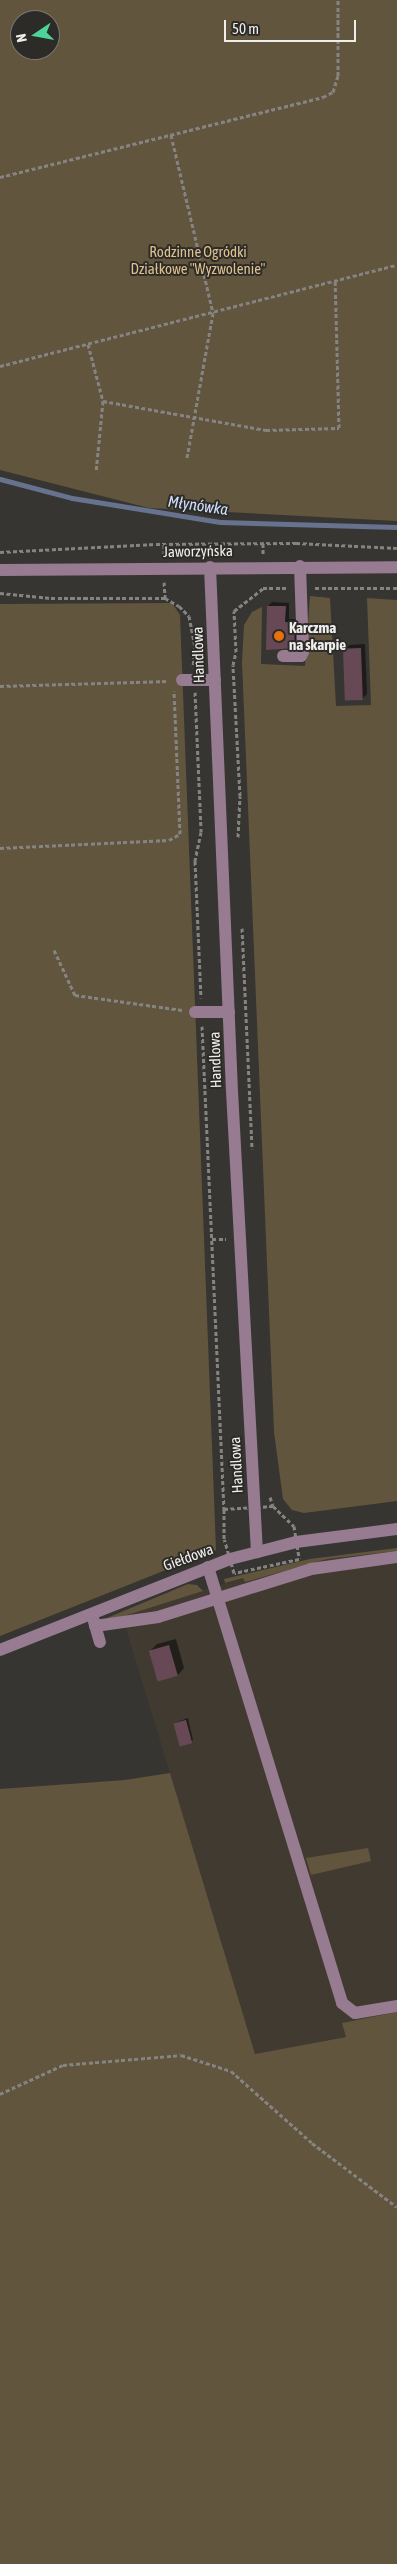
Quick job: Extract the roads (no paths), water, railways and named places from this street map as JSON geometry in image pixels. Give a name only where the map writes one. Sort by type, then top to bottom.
[{"type":"street","name":"Jaworzyńska","points":[[0,570],[300,566],[397,567]]},
{"type":"street","points":[[283,656],[301,656],[303,652],[300,566]]},
{"type":"street","name":"Handlowa","points":[[210,567],[229,1012],[256,1552]]},
{"type":"street","points":[[188,680],[215,680]]},
{"type":"street","points":[[198,1012],[229,1012]]},
{"type":"street","name":"Giełdowa","points":[[0,1650],[91,1612],[208,1567],[256,1552],[343,1534],[397,1529]]},
{"type":"street","points":[[96,1626],[156,1618],[311,1569],[397,1557]]},
{"type":"street","points":[[208,1567],[342,2003],[355,2013],[397,2006]]},
{"type":"street","points":[[91,1612],[100,1642]]},
{"type":"waterway","name":"Młynówka","points":[[0,479],[72,498],[220,522],[397,527]]},
{"type":"place","name":"Karczma na skarpie","points":[[279,636]]},
{"type":"park label","name":"Rodzinne Ogródki Działkowe \"Wyzwolenie\"","points":[[198,260]]}]
